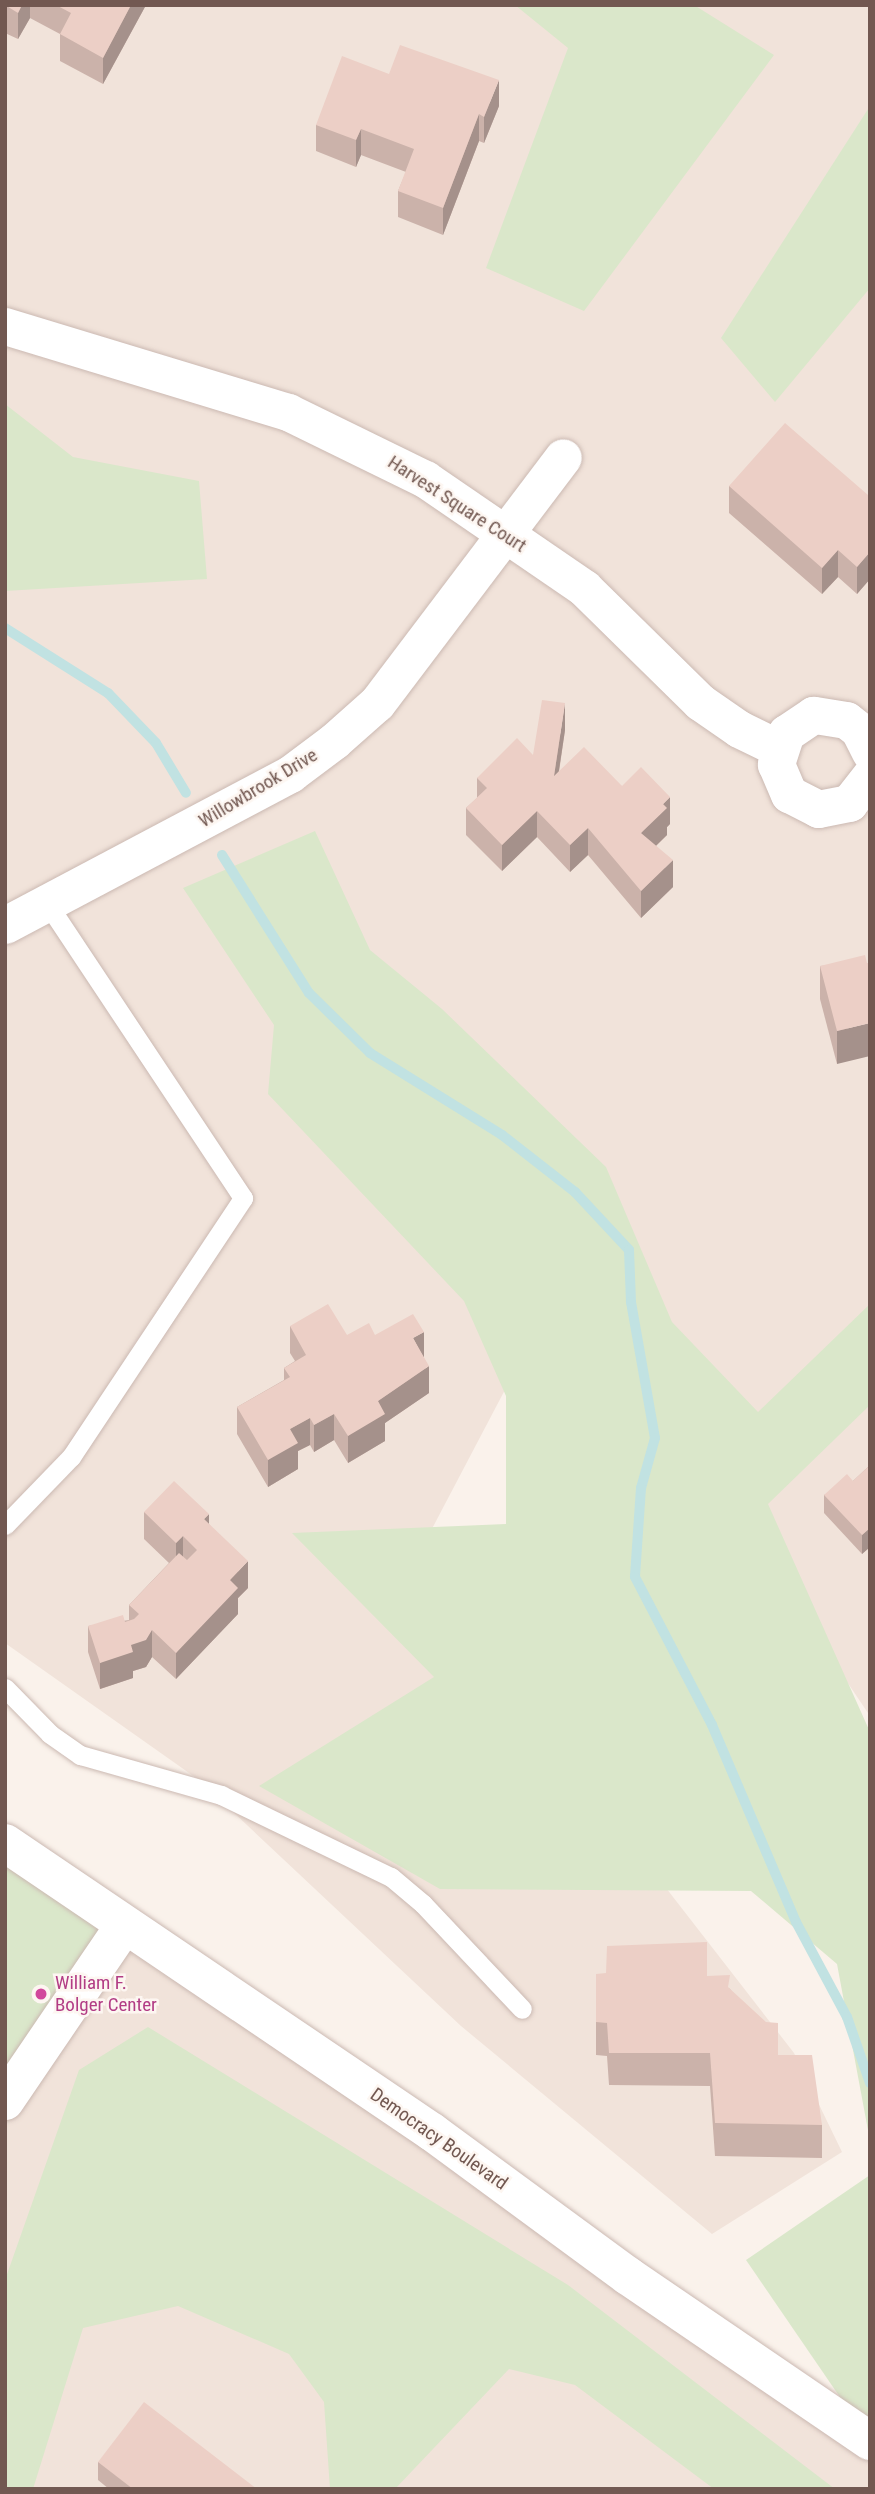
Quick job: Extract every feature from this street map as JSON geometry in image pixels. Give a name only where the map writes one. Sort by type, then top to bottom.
[{"type":"main road","name":"Democracy Boulevard","points":[[5,1843],[432,2132],[628,2276],[870,2441]]},
{"type":"main road","points":[[5,2101],[124,1926]]},
{"type":"street","name":"Harvest Square Court","points":[[5,326],[288,412],[425,479],[584,588],[700,702],[739,729],[778,748]]},
{"type":"street","name":"Willowbrook Drive","points":[[5,925],[290,774],[334,741],[377,702],[563,457]]},
{"type":"street","points":[[870,752],[859,730],[830,715],[798,722],[778,748],[779,780],[789,794],[810,807],[834,809],[849,803],[870,776]]},
{"type":"lane","points":[[5,1525],[71,1457],[243,1198],[46,902]]},
{"type":"lane","points":[[5,1688],[50,1734],[80,1755],[221,1795],[391,1877],[423,1904],[522,2009]]},
{"type":"shaded area","points":[[5,5],[870,5],[870,1716],[569,1268],[414,1563],[794,2053],[842,2152],[712,2234],[461,2026],[199,1780],[5,1643]]},
{"type":"shaded area","points":[[124,1926],[870,2441],[870,2489],[5,2489],[5,2101]]},
{"type":"green space","points":[[515,5],[694,5],[774,55],[584,311],[486,268],[568,48]]},
{"type":"green space","points":[[870,106],[870,288],[775,402],[721,338]]},
{"type":"green space","points":[[5,404],[73,457],[199,481],[207,579],[5,591]]},
{"type":"green space","points":[[315,831],[370,950],[442,1009],[606,1167],[672,1322],[758,1412],[870,1304],[870,1405],[768,1504],[870,1732],[870,2141],[837,1964],[751,1891],[440,1889],[259,1786],[434,1677],[292,1533],[506,1524],[506,1396],[464,1301],[268,1094],[274,1025],[183,888]]},
{"type":"green space","name":"William F. Bolger Center","points":[[5,1842],[124,1926],[5,2107]]},
{"type":"green space","points":[[148,2027],[568,2285],[835,2489],[714,2489],[575,2385],[509,2369],[395,2489],[330,2489],[324,2402],[289,2354],[178,2306],[83,2328],[33,2489],[5,2489],[5,2280],[79,2070]]},
{"type":"green space","points":[[870,2175],[870,2441],[746,2260]]},
{"type":"building","points":[[5,5],[22,5],[18,13]]},
{"type":"building","points":[[56,5],[131,5],[103,58],[60,34],[71,13]]},
{"type":"building","points":[[400,45],[499,80],[484,117],[479,114],[443,208],[398,191],[414,149],[361,129],[356,140],[316,125],[342,56],[389,74]]},
{"type":"building","points":[[785,423],[868,495],[870,493],[870,552],[857,567],[838,550],[822,568],[729,486]]},
{"type":"building","points":[[542,700],[565,703],[554,776],[584,747],[622,786],[641,767],[670,797],[663,804],[667,808],[641,833],[673,860],[641,891],[588,828],[570,845],[537,811],[502,845],[466,808],[487,788],[477,778],[517,738],[533,755]]},
{"type":"building","points":[[865,955],[867,963],[870,963],[870,1023],[837,1031],[820,966]]},
{"type":"building","points":[[328,1304],[347,1335],[369,1323],[375,1335],[413,1314],[424,1332],[413,1338],[429,1366],[378,1401],[385,1414],[348,1436],[334,1414],[314,1425],[310,1418],[290,1429],[298,1443],[268,1460],[237,1407],[290,1377],[284,1368],[306,1355],[290,1326]]},
{"type":"building","points":[[870,1465],[870,1528],[862,1535],[824,1495],[847,1474],[853,1481]]},
{"type":"building","points":[[174,1481],[209,1514],[204,1519],[248,1561],[230,1580],[238,1588],[176,1653],[152,1630],[146,1640],[131,1645],[133,1652],[100,1663],[88,1626],[123,1615],[125,1622],[134,1619],[139,1614],[129,1605],[179,1553],[187,1560],[197,1550],[183,1536],[176,1543],[144,1512]]},
{"type":"building","points":[[707,1942],[707,1976],[730,1975],[728,1987],[766,2022],[778,2023],[778,2055],[812,2055],[822,2125],[715,2123],[710,2053],[609,2053],[607,2023],[596,2022],[596,1974],[606,1973],[607,1946]]},
{"type":"building","points":[[144,2402],[257,2489],[133,2489],[98,2462]]},
{"type":"waterway","points":[[5,628],[108,693],[156,743],[186,793]]},
{"type":"waterway","points":[[222,855],[309,993],[370,1053],[502,1135],[575,1192],[629,1250],[631,1302],[655,1438],[641,1488],[635,1577],[712,1725],[796,1922],[847,2017],[870,2083]]},
{"type":"place","name":"William F. Bolger Center","points":[[41,1994]]}]
